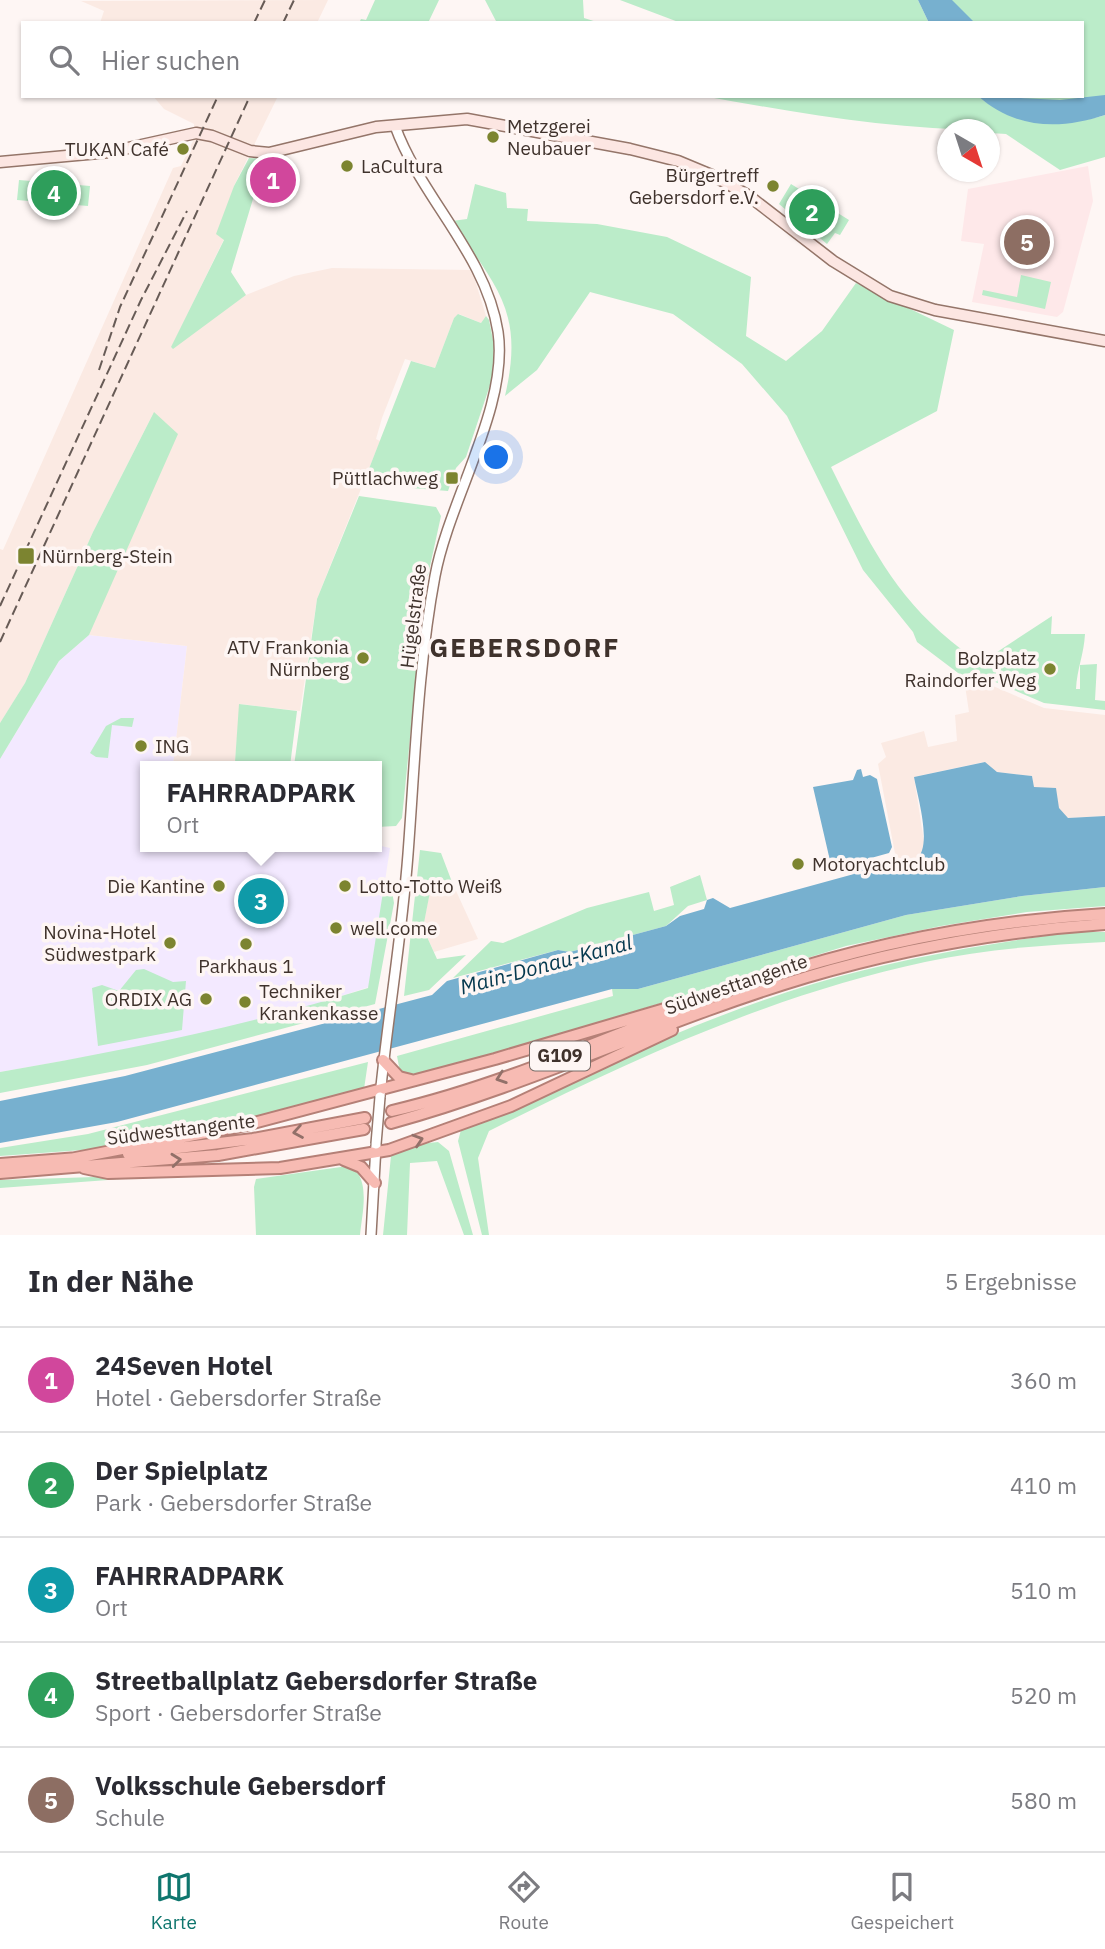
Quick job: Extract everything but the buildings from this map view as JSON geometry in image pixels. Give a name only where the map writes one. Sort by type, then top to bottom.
[{"type":"highway","name":"Südwesttangente","points":[[1105,914],[1018,922],[903,941],[804,966],[391,1117],[509,1086],[806,977],[908,950],[1007,933],[1105,924]]},
{"type":"highway","points":[[70,1159],[215,1132],[380,1094],[414,1080],[725,993]]},
{"type":"highway","points":[[83,1168],[108,1173],[219,1171],[280,1168],[342,1159],[448,1131],[511,1106],[661,1038],[689,1018]]},
{"type":"highway","points":[[385,1066],[399,1077],[414,1080]]},
{"type":"highway","name":"Südwesttangente","points":[[0,1164],[216,1144],[364,1123],[254,1150],[83,1168],[0,1173]]},
{"type":"highway","points":[[342,1159],[360,1167],[375,1183]]},
{"type":"main road","points":[[0,162],[110,152],[196,133],[212,136],[250,151],[269,153],[366,129],[467,120],[670,159],[714,176],[749,196],[844,269],[890,296],[935,310],[1105,341]]},
{"type":"street","name":"Hügelstraße","points":[[371,1235],[380,1094],[404,903],[433,586],[447,526],[495,392],[500,358],[496,319],[485,286],[409,157],[395,126]]},
{"type":"shaded area","points":[[328,0],[318,21],[101,21],[104,11],[81,1]]},
{"type":"shaded area","points":[[155,98],[277,98],[234,186],[224,239],[171,348],[246,295],[294,276],[332,268],[472,270],[486,316],[481,323],[459,314],[454,318],[435,368],[405,359],[382,418],[376,439],[380,441],[317,599],[300,711],[240,704],[235,761],[174,761],[187,646],[89,635],[154,412],[93,532],[25,683],[0,723],[0,549],[3,550],[173,168],[181,166],[193,141],[194,124],[164,109]]},
{"type":"shaded area","points":[[1088,166],[1093,201],[1063,312],[1057,317],[972,302],[984,244],[961,241],[968,189]]},
{"type":"shaded area","points":[[89,635],[187,646],[174,761],[140,761],[140,852],[382,852],[382,846],[390,848],[369,987],[285,1014],[165,1043],[0,1072],[0,759],[59,661]]},
{"type":"shaded area","points":[[972,677],[1044,708],[1105,715],[1105,816],[1068,818],[1034,787],[1032,776],[997,772],[984,762],[914,777],[925,848],[914,861],[897,864],[878,764],[886,757],[881,743],[924,731],[928,747],[957,741],[955,715],[969,712],[964,679]]},
{"type":"shaded area","points":[[452,882],[478,939],[434,952],[423,928],[430,891]]},
{"type":"green space","points":[[375,0],[439,0],[429,21],[360,21],[366,20]]},
{"type":"green space","points":[[485,0],[583,0],[584,18],[594,21],[496,21]]},
{"type":"green space","points":[[620,0],[918,0],[928,21],[676,21]]},
{"type":"green space","points":[[948,0],[1105,0],[1105,96],[1066,106],[1021,98],[1084,98],[1084,21],[957,21]]},
{"type":"green space","points":[[715,98],[981,98],[1006,113],[1038,121],[1073,121],[1105,115],[1105,157],[1060,170],[1006,134],[1000,134],[1000,119],[937,119],[937,128],[882,124]]},
{"type":"green space","points":[[249,158],[265,159],[231,272],[246,295],[173,349],[171,347],[224,240],[216,234],[234,186]]},
{"type":"green space","points":[[19,180],[90,186],[88,206],[17,200]]},
{"type":"green space","points":[[475,184],[506,193],[507,208],[528,209],[527,221],[597,224],[667,237],[751,277],[746,336],[786,361],[822,331],[856,283],[954,330],[937,411],[831,467],[862,528],[894,580],[933,625],[988,668],[991,656],[1052,616],[1051,634],[1085,634],[1076,689],[1080,689],[1080,665],[1097,664],[1095,700],[1105,701],[1105,710],[1044,703],[972,672],[962,676],[917,642],[913,632],[863,570],[787,416],[742,364],[673,314],[590,292],[537,370],[505,396],[510,367],[509,321],[493,283],[452,221],[467,219]]},
{"type":"green space","points":[[791,184],[849,220],[840,235],[835,233],[827,244],[779,204]]},
{"type":"green space","points":[[1021,275],[1051,282],[1045,309],[982,295],[983,290],[1017,297]]},
{"type":"green space","points":[[458,314],[481,323],[486,316],[494,345],[492,379],[466,457],[456,468],[448,491],[363,484],[411,361],[435,368],[454,318]]},
{"type":"green space","points":[[154,412],[178,434],[89,635],[59,661],[0,759],[0,723],[25,683],[93,532]]},
{"type":"green space","name":"ATV Frankonia Nürnberg","points":[[359,496],[436,507],[441,516],[425,589],[402,818],[396,826],[382,827],[382,761],[295,761],[317,599]]},
{"type":"green space","points":[[239,704],[297,711],[291,761],[235,761]]},
{"type":"green space","points":[[121,718],[134,718],[132,727],[112,725],[108,758],[96,757],[90,753],[106,726]]},
{"type":"green space","points":[[420,850],[441,853],[452,882],[430,892],[423,928],[437,959],[466,955],[429,990],[404,996]]},
{"type":"green space","points":[[700,875],[707,900],[688,906],[666,926],[570,952],[558,950],[453,978],[491,941],[503,943],[587,908],[649,892],[654,911],[674,905],[670,887]]},
{"type":"green space","points":[[385,879],[390,880],[394,903],[375,1004],[147,1065],[0,1093],[0,1072],[186,1036],[368,988]]},
{"type":"green space","points":[[1105,887],[1105,906],[1027,912],[941,926],[846,946],[473,1061],[411,1075],[400,1072],[397,1056],[613,996],[612,989],[638,989],[906,915],[1022,896]]},
{"type":"green space","points":[[1074,932],[1105,932],[1105,942],[970,954],[925,962],[812,992],[648,1055],[489,1131],[478,1158],[489,1235],[482,1235],[458,1141],[461,1130],[468,1126],[681,1032],[769,998],[877,967],[942,953]]},
{"type":"green space","points":[[144,969],[173,982],[186,981],[182,1030],[98,1046],[92,988],[102,985],[119,991],[136,970]]},
{"type":"green space","points":[[368,1062],[364,1089],[269,1116],[96,1149],[0,1156],[0,1148],[88,1134]]},
{"type":"green space","points":[[438,1142],[449,1151],[473,1235],[464,1235],[437,1161],[410,1163],[407,1235],[383,1235],[391,1156],[419,1144]]},
{"type":"green space","points":[[348,1166],[355,1171],[363,1186],[360,1235],[256,1235],[256,1179]]},
{"type":"green space","points":[[189,1174],[0,1188],[0,1180]]},
{"type":"water","points":[[918,0],[952,0],[973,21],[928,21]]},
{"type":"water","points":[[1105,95],[1105,115],[1071,123],[1038,124],[1007,115],[981,98],[1060,100]]},
{"type":"water","name":"Main-Donau-Kanal","points":[[985,762],[997,772],[1032,776],[1034,787],[1056,788],[1059,808],[1068,818],[1105,816],[1105,887],[1022,896],[906,915],[638,989],[612,989],[117,1122],[0,1143],[0,1101],[125,1076],[432,995],[447,981],[558,950],[570,952],[666,926],[680,916],[704,909],[707,900],[713,898],[730,908],[854,874],[850,862],[831,865],[813,787],[853,780],[857,770],[861,769],[863,777],[870,775],[877,779],[892,847],[889,853],[871,858],[873,869],[911,862],[921,854],[924,834],[914,777]]},
{"type":"railway","points":[[255,21],[265,0]]},
{"type":"railway","points":[[284,21],[294,0]]},
{"type":"railway","points":[[99,370],[120,307],[217,98]]},
{"type":"railway","points":[[0,642],[249,98]]},
{"type":"railway","points":[[0,606],[141,300],[187,211]]},
{"type":"place","name":"Metzgerei Neubauer","points":[[493,137]]},
{"type":"place","name":"TUKAN Café","points":[[183,149]]},
{"type":"place","name":"LaCultura","points":[[347,166]]},
{"type":"place","name":"24Seven Hotel","points":[[273,180]]},
{"type":"place","name":"Bürgertreff Gebersdorf e.V.","points":[[773,186]]},
{"type":"place","name":"Streetballplatz Gebersdorfer Straße","points":[[54,193]]},
{"type":"place","name":"Der Spielplatz","points":[[812,212]]},
{"type":"place","name":"Volksschule Gebersdorf","points":[[1027,242]]},
{"type":"place","name":"Püttlachweg","points":[[452,478]]},
{"type":"place","name":"Nürnberg-Stein","points":[[26,556]]},
{"type":"place","name":"ATV Frankonia Nürnberg","points":[[363,658]]},
{"type":"place","name":"Bolzplatz Raindorfer Weg","points":[[1050,669]]},
{"type":"place","name":"ING","points":[[141,746]]},
{"type":"place","name":"Motoryachtclub","points":[[798,864]]},
{"type":"place","name":"Die Kantine","points":[[219,886]]},
{"type":"place","name":"Lotto-Totto Weiß","points":[[345,886]]},
{"type":"place","name":"FAHRRADPARK","points":[[261,901]]},
{"type":"place","name":"well.come","points":[[336,928]]},
{"type":"place","name":"Novina-Hotel Südwestpark","points":[[170,943]]},
{"type":"place","name":"Parkhaus 1","points":[[246,944]]},
{"type":"place","name":"ORDIX AG","points":[[206,999]]},
{"type":"place","name":"Techniker Krankenkasse","points":[[245,1002]]},
{"type":"district","name":"GEBERSDORF","points":[[525,648]]}]
